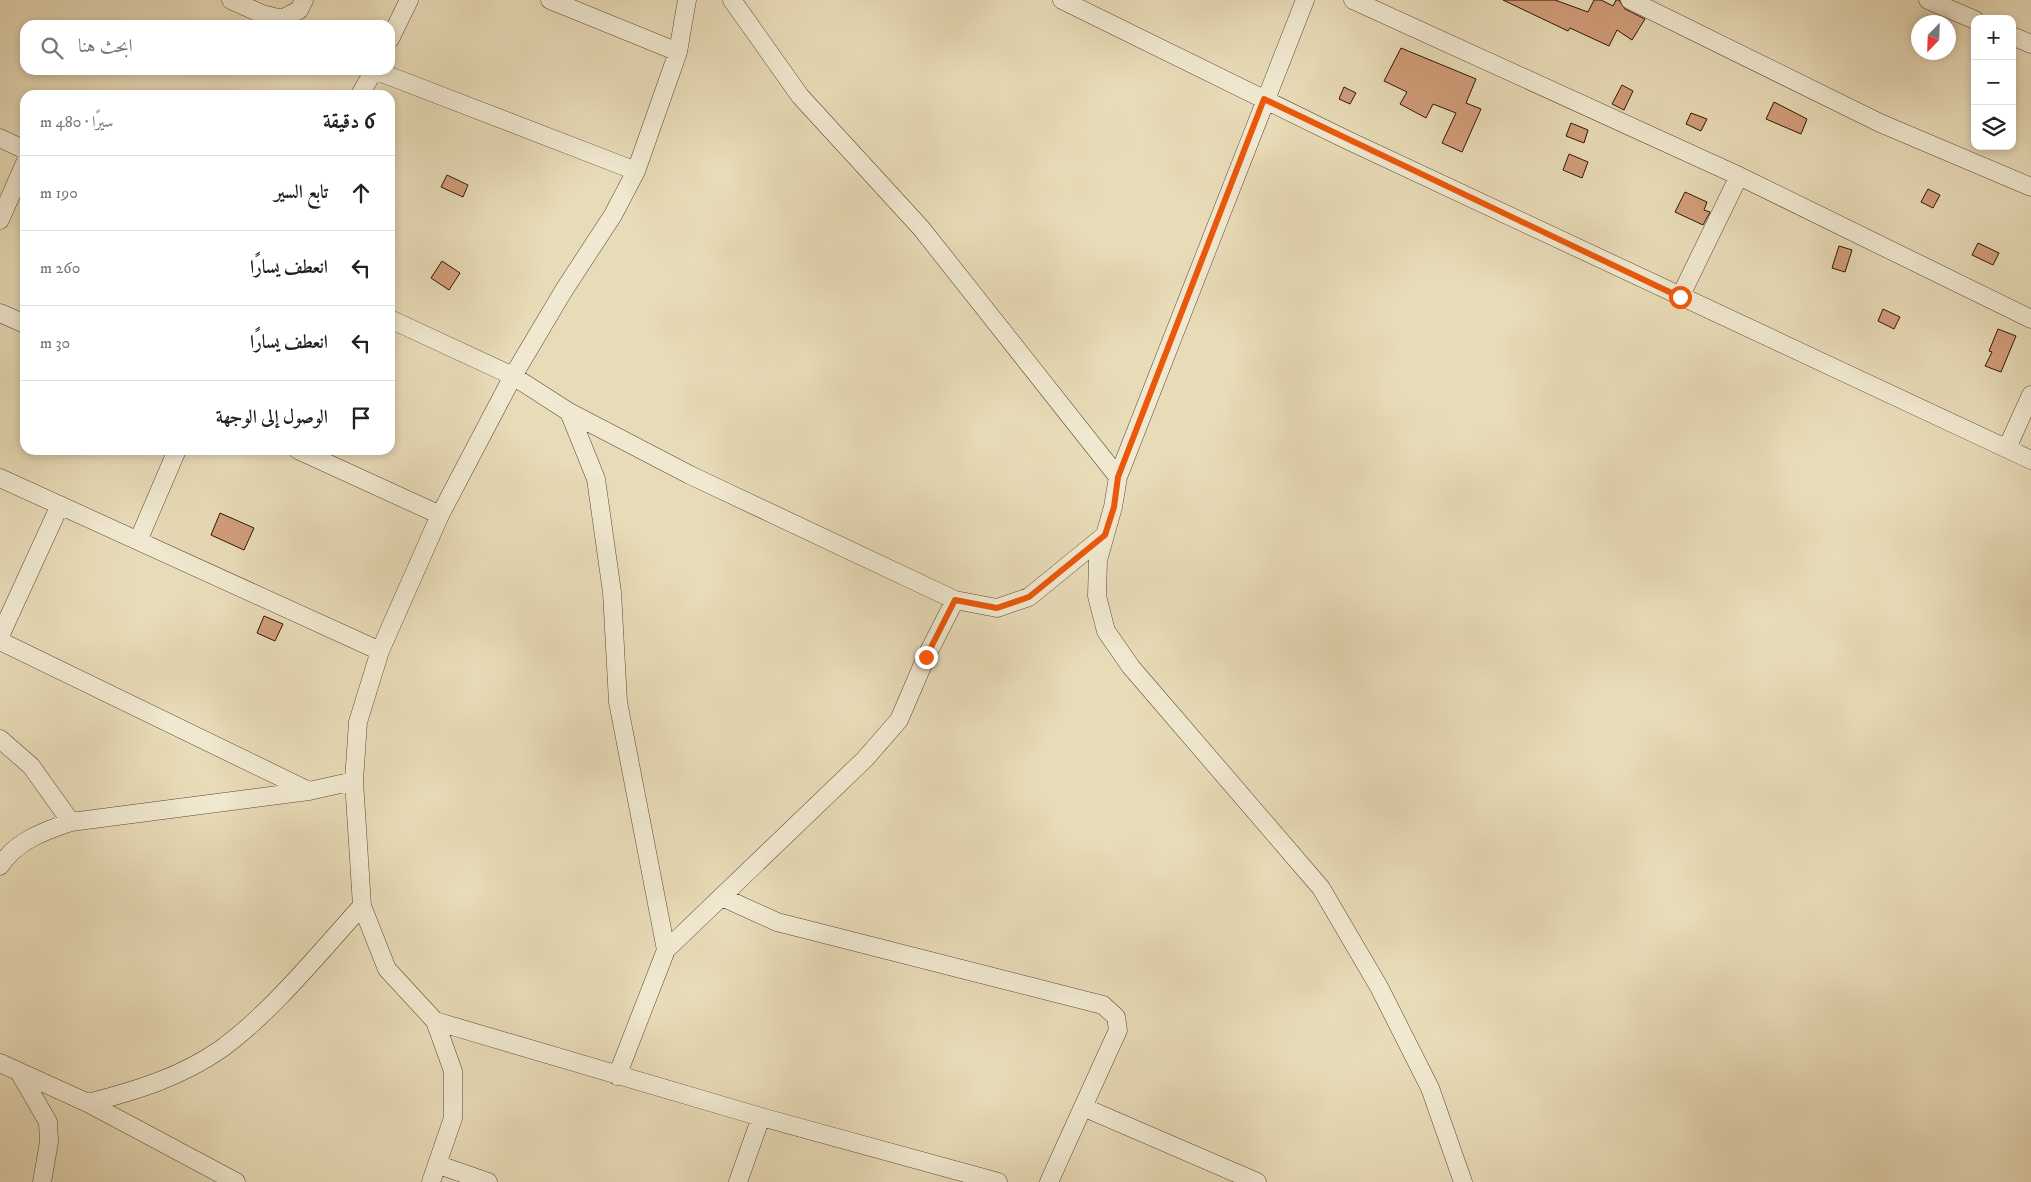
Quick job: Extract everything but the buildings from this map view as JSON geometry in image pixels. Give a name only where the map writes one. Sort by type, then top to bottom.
[{"type":"street","points":[[231,0],[262,14],[282,19],[299,10],[304,0]]},
{"type":"street","points":[[395,29],[409,0]]},
{"type":"street","points":[[550,0],[678,52]]},
{"type":"street","points":[[431,1182],[453,1118],[453,1071],[435,1021],[387,969],[362,906],[354,781],[358,722],[380,651],[440,515],[513,376],[564,290],[613,215],[636,171],[678,52],[687,0]]},
{"type":"street","points":[[732,0],[800,96],[921,228],[1118,477]]},
{"type":"street","points":[[1062,0],[1264,99],[1680,297],[2031,460]]},
{"type":"street","points":[[1305,0],[1264,99],[1118,477],[1114,507],[1098,560],[1097,596],[1106,630],[1131,667],[1321,888],[1379,986],[1430,1088],[1463,1182]]},
{"type":"street","points":[[1353,0],[1739,176],[2031,319]]},
{"type":"street","points":[[1630,0],[1880,122],[2031,187]]},
{"type":"street","points":[[1928,0],[1971,18]]},
{"type":"street","points":[[2016,38],[2031,44]]},
{"type":"street","points":[[363,90],[371,75]]},
{"type":"street","points":[[387,75],[636,171]]},
{"type":"street","points":[[0,138],[20,148]]},
{"type":"street","points":[[0,220],[20,174]]},
{"type":"street","points":[[1680,297],[1739,176]]},
{"type":"street","points":[[0,312],[20,322]]},
{"type":"street","points":[[395,321],[513,376],[569,412],[690,475],[955,600],[997,608],[1029,597],[1105,535]]},
{"type":"street","points":[[2007,448],[2031,395]]},
{"type":"street","points":[[569,412],[596,479],[612,592],[618,702],[666,950]]},
{"type":"street","points":[[138,541],[175,455]]},
{"type":"street","points":[[309,455],[440,515]]},
{"type":"street","points":[[0,478],[380,651]]},
{"type":"street","points":[[0,636],[60,505]]},
{"type":"street","points":[[617,1076],[666,950],[865,760],[899,720],[926,657],[955,600]]},
{"type":"street","points":[[0,641],[309,791]]},
{"type":"street","points":[[0,739],[31,766],[71,822]]},
{"type":"street","points":[[0,866],[7,854],[36,834],[71,822],[309,791],[354,781]]},
{"type":"street","points":[[722,897],[778,922],[1103,1005],[1116,1017],[1118,1030],[1049,1182]]},
{"type":"street","points":[[88,1104],[141,1090],[183,1070],[220,1049],[251,1025],[362,906]]},
{"type":"street","points":[[435,1021],[760,1117],[998,1182]]},
{"type":"street","points":[[0,1063],[88,1104],[236,1182]]},
{"type":"street","points":[[19,1072],[48,1122],[49,1142],[42,1182]]},
{"type":"street","points":[[1083,1107],[1257,1182]]},
{"type":"street","points":[[738,1182],[760,1117]]},
{"type":"street","points":[[438,1165],[488,1182]]},
{"type":"route","points":[[926,657],[955,600],[997,608],[1029,597],[1105,535],[1114,507],[1118,477],[1264,99],[1680,297]]}]
